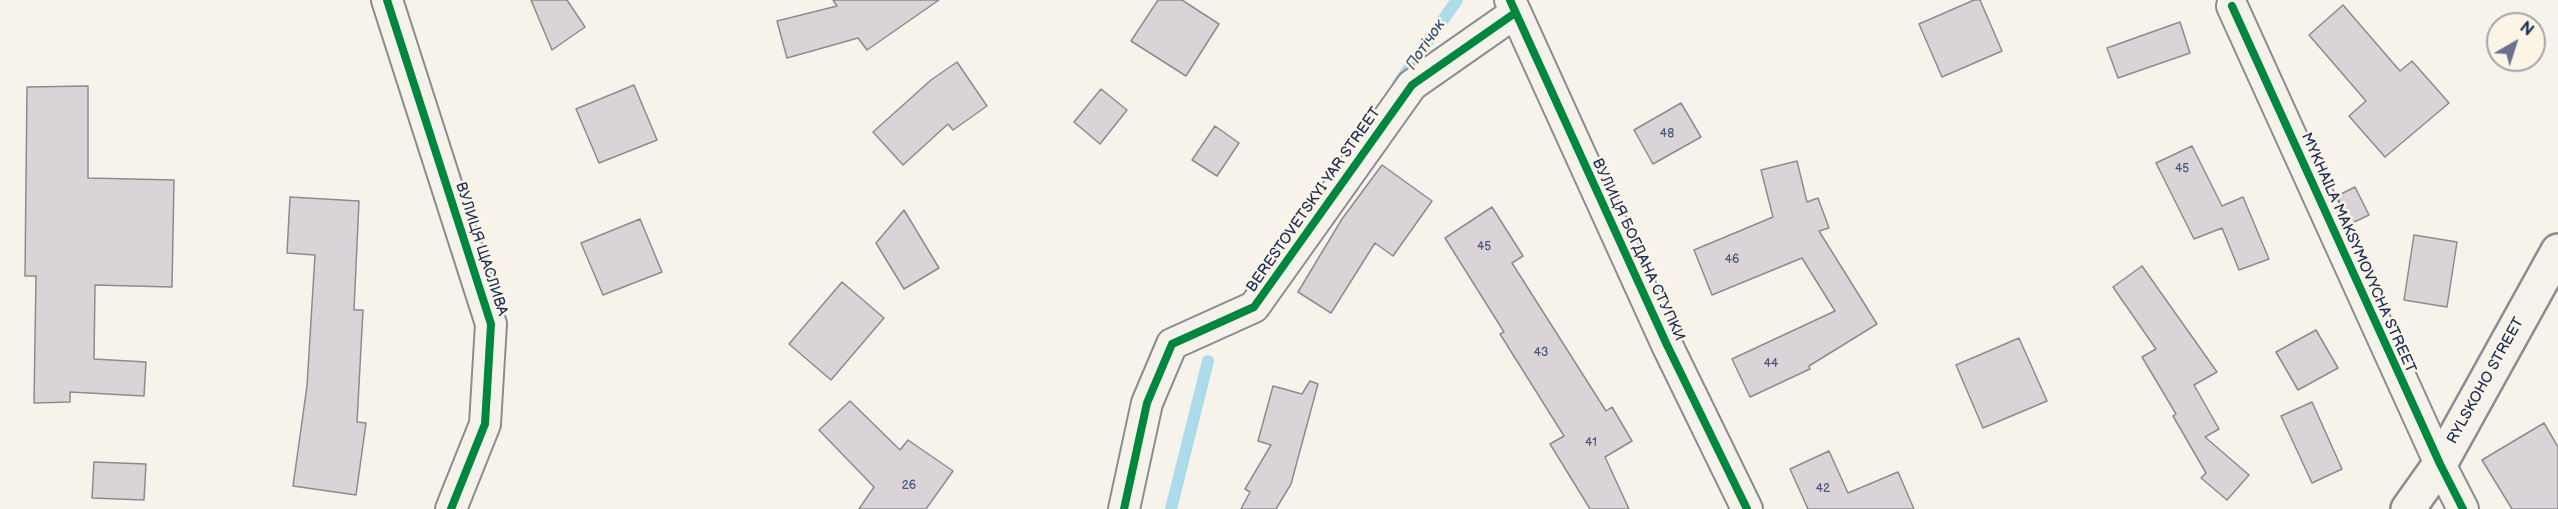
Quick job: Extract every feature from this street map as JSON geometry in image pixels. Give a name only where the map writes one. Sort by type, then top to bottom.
[{"type":"street","name":"ВУЛИЦЯ ЩАСЛИВА","points":[[387,0],[492,324],[485,424],[451,509]]},
{"type":"street","name":"BERESTOVETSKYI YAR STREET","points":[[1124,509],[1147,402],[1172,344],[1254,307],[1412,85],[1512,6]]},
{"type":"street","name":"ВУЛИЦЯ БОГДАНА СТУПКИ","points":[[1512,6],[1667,345],[1748,509]]},
{"type":"street","name":"MYKHAILA MAKSYMOVYCHA STREET","points":[[2232,6],[2440,464],[2463,509]]},
{"type":"street","name":"RYLSKOHO STREET","points":[[2409,509],[2440,464],[2558,251]]},
{"type":"building","points":[[531,0],[567,0],[585,27],[552,50]]},
{"type":"building","points":[[833,0],[939,0],[867,50],[858,38],[787,58],[777,21],[837,6]]},
{"type":"building","points":[[1158,0],[1182,0],[1219,24],[1186,76],[1131,41]]},
{"type":"building","points":[[1974,0],[1980,0],[2002,51],[1942,77],[1919,24]]},
{"type":"building","points":[[2343,5],[2400,71],[2412,61],[2449,103],[2385,157],[2349,116],[2366,101],[2309,35]]},
{"type":"building","points":[[2180,22],[2190,53],[2118,78],[2107,48]]},
{"type":"building","points":[[957,62],[987,106],[953,130],[948,124],[903,165],[873,132],[931,80]]},
{"type":"building","points":[[634,85],[657,140],[599,163],[576,109]]},
{"type":"building","points":[[88,86],[88,178],[174,180],[172,287],[95,285],[94,359],[146,362],[144,396],[70,392],[70,402],[34,403],[36,276],[25,276],[27,87]]},
{"type":"building","points":[[1101,89],[1127,110],[1100,144],[1074,122]]},
{"type":"building","points":[[1681,103],[1701,137],[1653,164],[1634,130]]},
{"type":"building","points":[[1215,126],[1239,143],[1217,176],[1192,160]]},
{"type":"building","points":[[2192,146],[2222,206],[2243,197],[2269,259],[2239,270],[2222,228],[2194,239],[2156,163]]},
{"type":"building","points":[[1797,161],[1807,202],[1818,198],[1829,228],[1819,231],[1877,324],[1809,366],[1810,369],[1750,397],[1732,359],[1835,311],[1802,258],[1712,295],[1694,250],[1773,217],[1761,170]]},
{"type":"building","points":[[1382,165],[1432,201],[1393,256],[1375,243],[1331,313],[1298,292],[1342,219]]},
{"type":"building","points":[[2355,187],[2369,215],[2350,224],[2337,196]]},
{"type":"building","points":[[290,197],[359,201],[354,310],[363,310],[357,422],[366,423],[356,495],[293,486],[307,386],[315,255],[287,253]]},
{"type":"building","points":[[1492,207],[1523,256],[1512,263],[1606,411],[1612,407],[1632,441],[1605,457],[1629,509],[1590,509],[1550,444],[1564,436],[1500,334],[1504,332],[1445,238]]},
{"type":"building","points":[[904,210],[939,268],[904,289],[876,243]]},
{"type":"building","points":[[640,219],[662,272],[603,295],[581,243]]},
{"type":"building","points":[[2414,235],[2457,242],[2447,307],[2404,300]]},
{"type":"building","points":[[2142,266],[2217,372],[2194,385],[2219,429],[2205,437],[2249,475],[2227,500],[2201,478],[2206,473],[2173,416],[2176,414],[2142,357],[2156,349],[2113,287]]},
{"type":"building","points":[[842,282],[884,318],[831,380],[789,344]]},
{"type":"building","points":[[2316,330],[2338,368],[2298,390],[2276,352]]},
{"type":"building","points":[[2019,338],[2047,401],[1983,428],[1956,365]]},
{"type":"building","points":[[1310,381],[1318,384],[1291,484],[1276,509],[1241,509],[1250,492],[1245,489],[1271,445],[1258,441],[1273,386],[1302,394]]},
{"type":"building","points":[[850,401],[900,450],[908,440],[953,471],[926,509],[859,509],[874,487],[819,430]]},
{"type":"building","points":[[2312,402],[2342,469],[2312,483],[2281,416]]},
{"type":"building","points":[[2544,423],[2558,447],[2558,509],[2512,509],[2482,460]]},
{"type":"building","points":[[1829,451],[1848,493],[1898,472],[1914,509],[1808,509],[1790,469]]},
{"type":"building","points":[[94,462],[146,464],[144,500],[92,498]]},
{"type":"waterway","name":"Потічок","points":[[1398,84],[1457,0]]},
{"type":"waterway","name":"Потічок","points":[[1171,509],[1208,361]]},
{"type":"cycle path","points":[[387,0],[491,324],[485,424],[451,509]]},
{"type":"cycle path","points":[[1510,0],[1667,345],[1747,509]]},
{"type":"cycle path","points":[[2232,6],[2440,464],[2463,509]]},
{"type":"cycle path","points":[[1124,509],[1147,403],[1172,344],[1254,307],[1412,85],[1515,13]]}]
